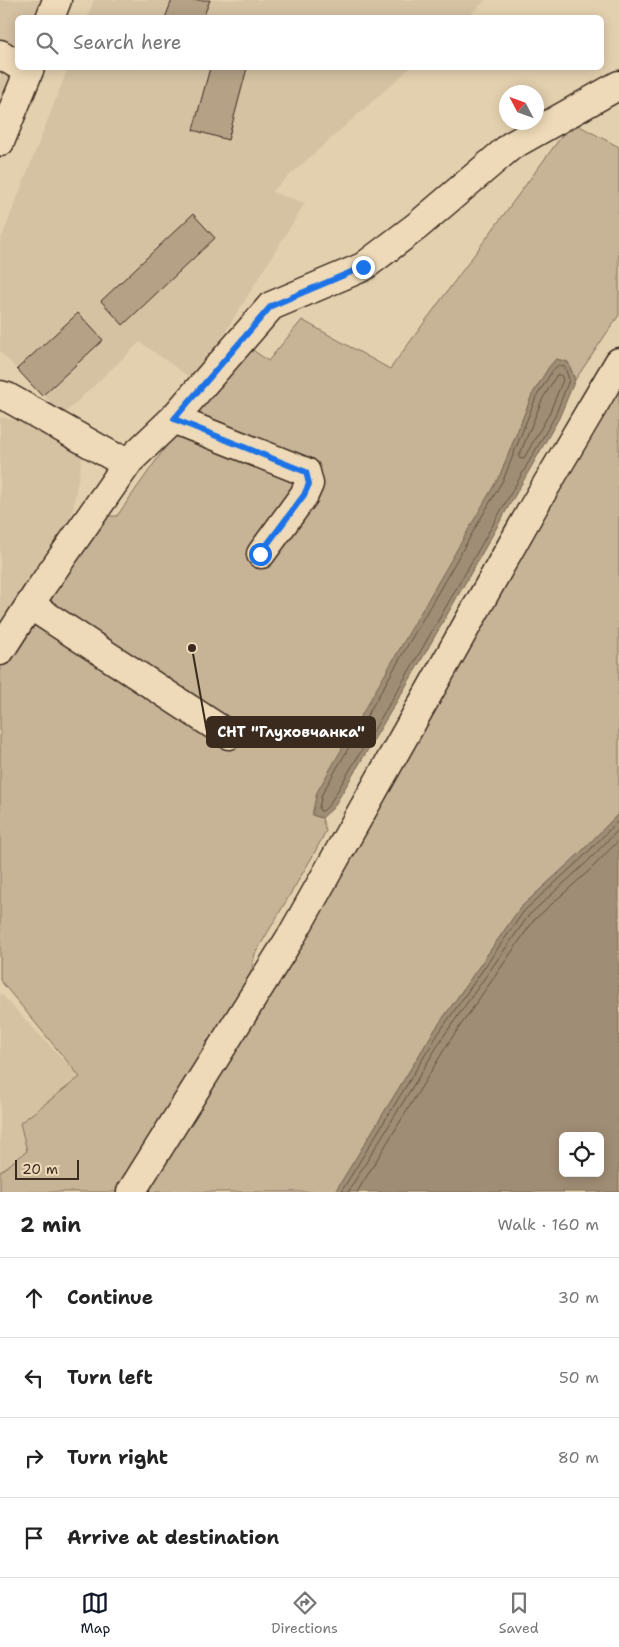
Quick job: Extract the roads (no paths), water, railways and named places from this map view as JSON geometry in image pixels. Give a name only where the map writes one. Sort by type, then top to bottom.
[{"type":"street","points":[[51,15],[57,0]]},
{"type":"street","points":[[0,54],[15,63]]},
{"type":"street","points":[[0,142],[23,70]]},
{"type":"street","points":[[0,651],[130,460],[174,419],[271,306],[363,267],[417,226],[511,146],[619,86]]},
{"type":"street","points":[[131,1192],[292,935],[534,506],[619,362]]},
{"type":"street","points":[[0,395],[7,397],[114,458],[130,460]]},
{"type":"street","points":[[174,419],[306,472],[309,484],[304,495],[260,554]]},
{"type":"street","points":[[30,605],[229,735]]},
{"type":"water","points":[[556,359],[568,362],[575,380],[559,418],[419,664],[333,808],[322,818],[312,815],[317,792],[500,475],[532,395]]},
{"type":"water","points":[[619,813],[619,1192],[335,1192],[434,1031],[520,908],[579,854]]},
{"type":"place","name":"СНТ \"Глуховчанка\"","points":[[192,648]]}]
